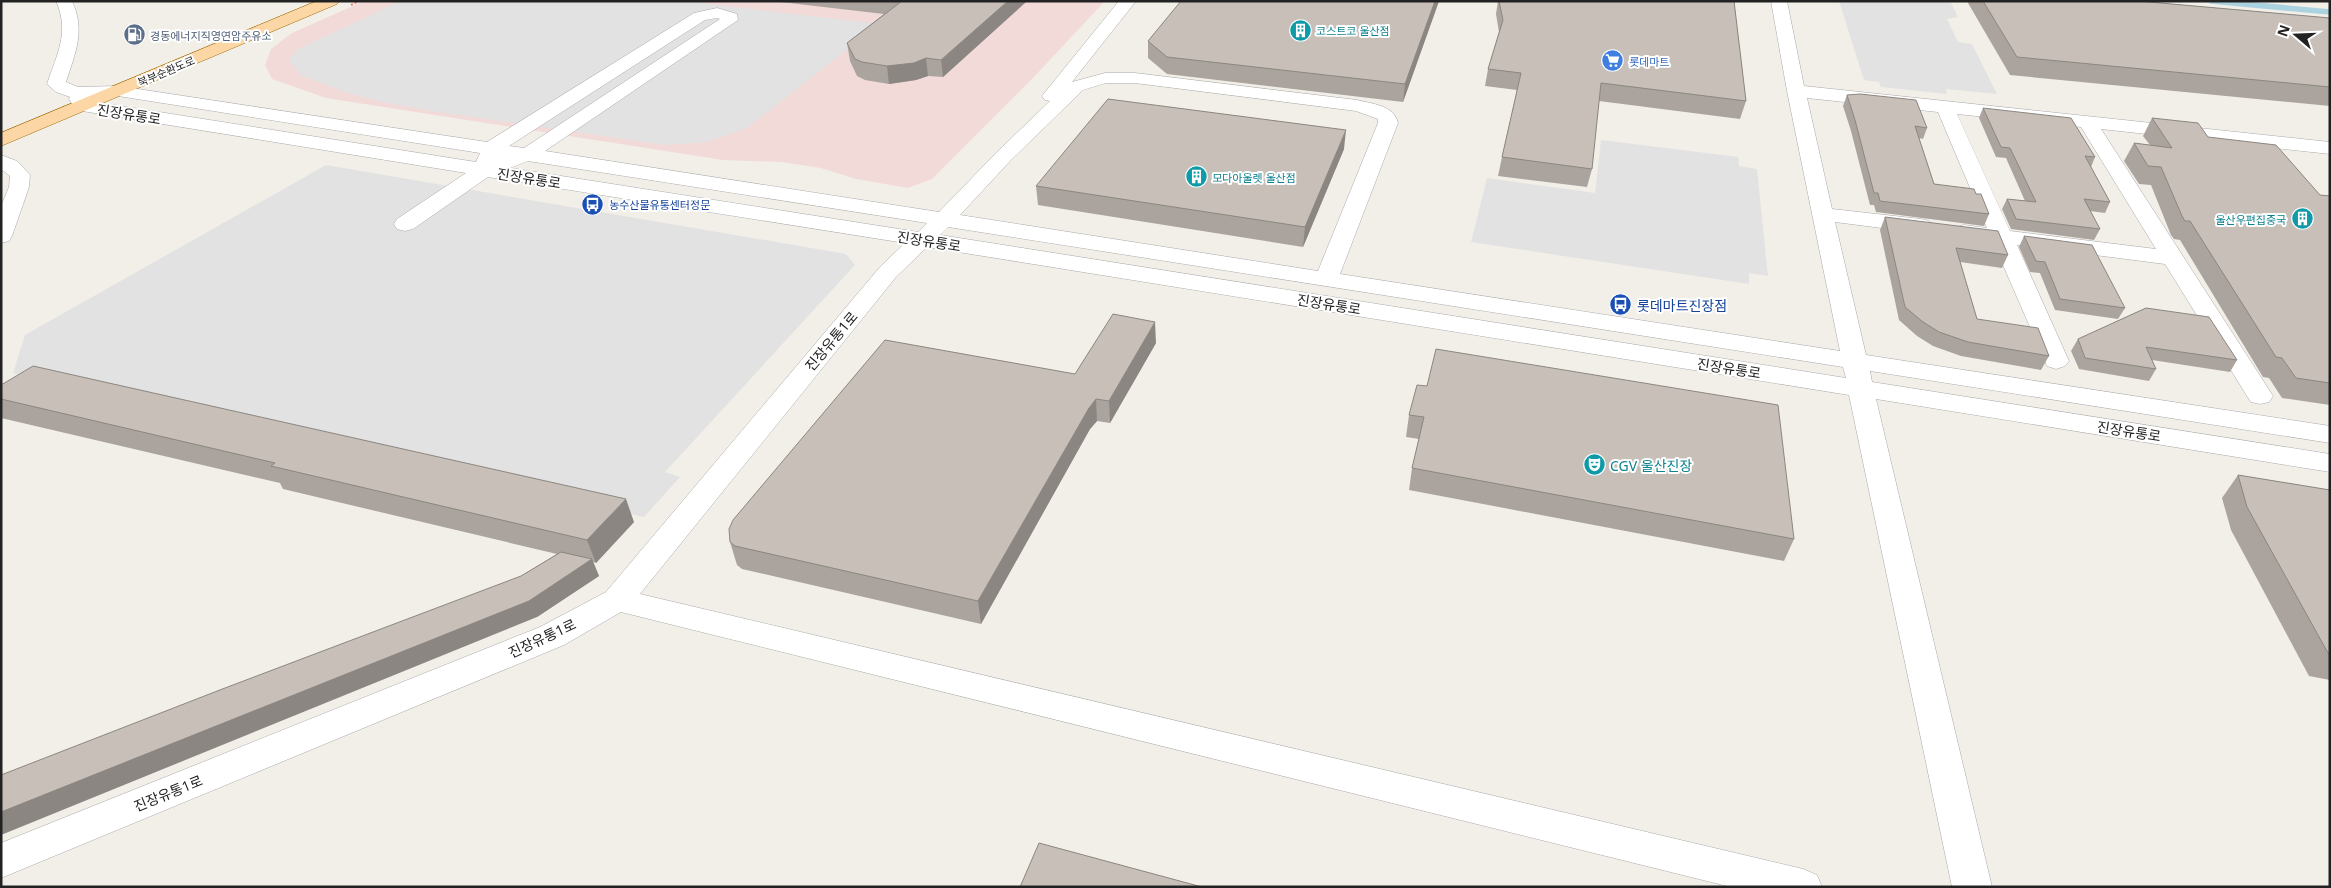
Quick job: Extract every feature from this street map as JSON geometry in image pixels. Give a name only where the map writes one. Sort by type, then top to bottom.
[{"type":"main road","name":"북부순환도로","points":[[1,140],[78,99],[294,1]]},
{"type":"main road","name":"북부순환도로","points":[[118,91],[331,1]]},
{"type":"main road","name":"북부순환도로","points":[[1,122],[78,99]]},
{"type":"street","points":[[64,1],[69,12],[72,34],[56,84],[78,99]]},
{"type":"street","points":[[1004,156],[1086,51],[1128,1]]},
{"type":"street","points":[[1779,1],[1796,91],[1972,887]]},
{"type":"street","points":[[405,224],[484,171],[528,154],[730,20],[731,17],[717,13],[700,16],[492,148],[484,171]]},
{"type":"street","points":[[1004,156],[1077,86],[1105,78],[1144,80],[1357,106],[1380,112],[1386,117],[1388,123],[1326,280]]},
{"type":"street","name":"진장유통로","points":[[78,99],[118,91],[528,154],[931,230],[1859,375],[2330,434]]},
{"type":"street","points":[[1796,91],[2330,148]]},
{"type":"street","name":"진장유통로","points":[[78,99],[484,171],[1326,280],[1859,375],[2330,463]]},
{"type":"street","points":[[1945,107],[2056,361]]},
{"type":"street","points":[[2086,122],[2260,396]]},
{"type":"street","name":"진장유통1로","points":[[1,861],[552,636],[617,600],[888,272],[1004,156]]},
{"type":"street","points":[[1,161],[10,165],[20,175],[19,187],[1,236]]},
{"type":"street","points":[[1823,214],[2172,258]]},
{"type":"street","points":[[617,600],[1803,887]]},
{"type":"shaded area","points":[[364,1],[1105,1],[1032,79],[932,179],[908,188],[856,179],[821,168],[781,162],[723,160],[326,98],[272,79],[265,65],[271,49],[292,33]]},
{"type":"shaded area","points":[[401,1],[684,1],[879,24],[747,128],[707,142],[665,145],[382,102],[345,92],[302,76],[289,60],[298,49]]},
{"type":"shaded area","points":[[1839,1],[1950,1],[1958,17],[1947,19],[1958,42],[1972,44],[1997,94],[1946,89],[1947,94],[1881,87],[1879,82],[1864,80]]},
{"type":"shaded area","points":[[1601,140],[1738,157],[1739,166],[1757,169],[1768,276],[1749,273],[1749,284],[1471,242],[1487,178],[1595,193]]},
{"type":"shaded area","points":[[326,165],[846,254],[855,265],[665,472],[680,477],[644,517],[13,373],[25,335]]},
{"type":"building","points":[[902,1],[1008,1],[941,60],[926,58],[914,63],[887,66],[855,59],[847,43]]},
{"type":"building","name":"코스트코 울산점","points":[[1181,1],[1435,1],[1405,84],[1167,57],[1148,41]]},
{"type":"building","name":"롯데마트","points":[[1499,1],[1734,1],[1746,101],[1601,83],[1592,169],[1502,157],[1521,73],[1488,69],[1503,20]]},
{"type":"building","points":[[1983,1],[2138,1],[2330,18],[2330,87],[2017,57]]},
{"type":"building","points":[[1860,94],[1916,100],[1927,128],[1915,126],[1934,184],[1974,189],[1976,194],[1981,194],[1989,214],[1880,201],[1878,193],[1874,193],[1847,95]]},
{"type":"building","name":"모다아울렛 울산점","points":[[1108,99],[1346,130],[1305,227],[1036,186]]},
{"type":"building","points":[[1983,108],[2071,118],[2095,157],[2085,156],[2110,202],[2084,199],[2100,229],[2016,219],[2007,199],[2036,202],[2010,148],[2001,147]]},
{"type":"building","points":[[2152,118],[2198,123],[2208,137],[2276,145],[2320,195],[2330,196],[2330,383],[2296,378],[2282,358],[2276,357],[2190,221],[2185,221],[2161,167],[2148,166],[2134,143],[2172,148]]},
{"type":"building","points":[[1885,217],[1998,231],[2008,255],[1956,248],[1977,319],[2038,328],[2049,356],[1968,342],[1939,332],[1905,307]]},
{"type":"building","points":[[2024,236],[2092,245],[2125,308],[2060,299],[2045,262],[2036,261]]},
{"type":"building","points":[[2146,308],[2209,317],[2237,360],[2146,347],[2156,369],[2085,358],[2078,339]]},
{"type":"building","points":[[1113,314],[1155,322],[1109,401],[1096,399],[1089,408],[978,601],[735,546],[730,542],[729,529],[733,520],[885,340],[1075,374]]},
{"type":"building","name":"CGV 울산진장","points":[[1436,349],[1778,405],[1794,539],[1412,468],[1424,417],[1409,415],[1417,385],[1427,386]]},
{"type":"building","points":[[33,366],[626,499],[587,540],[271,466],[275,463],[1,399],[1,385]]},
{"type":"building","points":[[2238,475],[2330,490],[2330,653],[2328,653],[2247,507]]},
{"type":"building","points":[[561,552],[592,559],[529,601],[1,812],[1,775],[521,576]]},
{"type":"building","points":[[1039,843],[1202,887],[1020,887]]},
{"type":"waterway","points":[[2211,1],[2330,12]]},
{"type":"place","name":"코스트코 울산점","points":[[1300,30]]},
{"type":"place","name":"경동에너지직영연암주유소","points":[[134,35]]},
{"type":"place","name":"롯데마트","points":[[1613,61]]},
{"type":"place","name":"모다아울렛 울산점","points":[[1196,177]]},
{"type":"place","name":"농수산물유통센터정문","points":[[593,204]]},
{"type":"place","name":"울산우편집중국","points":[[2302,219]]},
{"type":"place","name":"롯데마트진장점","points":[[1621,305]]},
{"type":"place","name":"CGV 울산진장","points":[[1594,465]]}]
